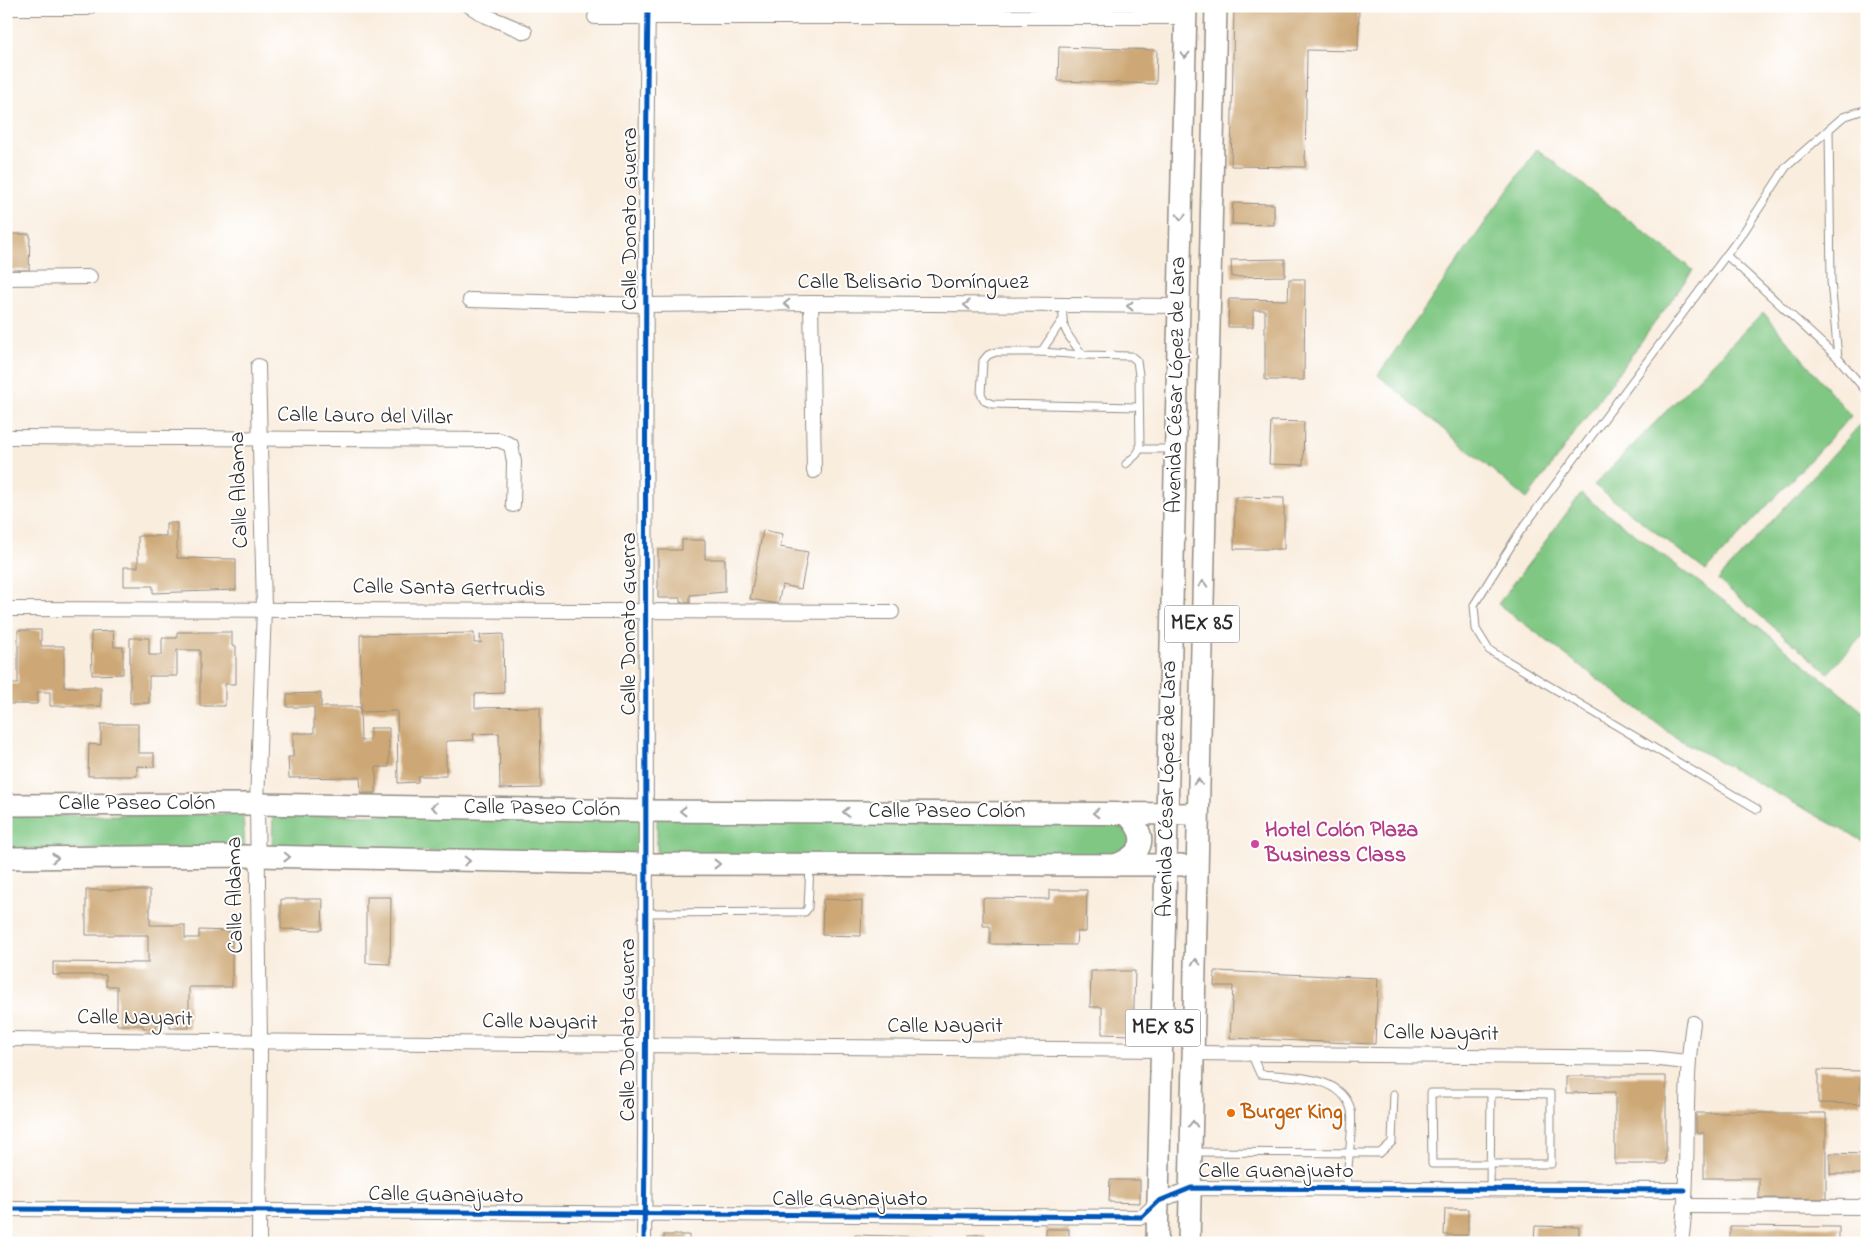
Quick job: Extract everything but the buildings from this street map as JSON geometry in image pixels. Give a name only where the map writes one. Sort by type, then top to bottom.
[{"type":"main road","name":"Avenida César López de Lara","points":[[1189,1243],[1195,1053],[1197,814],[1216,6]]},
{"type":"main road","name":"Avenida César López de Lara","points":[[1157,1243],[1186,12]]},
{"type":"main road","name":"Calle Paseo Colón","points":[[6,805],[256,804],[645,811],[1197,814]]},
{"type":"main road","points":[[1116,865],[1134,855],[1140,845],[1138,826],[1126,813]]},
{"type":"main road","points":[[6,858],[256,856],[645,864],[1196,865]]},
{"type":"street","points":[[470,6],[484,16],[525,32]]},
{"type":"street","points":[[6,8],[89,7]]},
{"type":"street","points":[[595,17],[648,11],[1186,12]]},
{"type":"street","name":"Calle Donato Guerra","points":[[644,1243],[647,1046],[645,811],[648,11]]},
{"type":"street","points":[[6,278],[90,277]]},
{"type":"street","name":"Calle Belisario Domínguez","points":[[470,300],[647,305],[811,303],[1179,306]]},
{"type":"street","points":[[811,303],[814,472]]},
{"type":"street","name":"Calle Aldama","points":[[258,366],[264,608],[256,804],[260,1042],[260,1243]]},
{"type":"street","name":"Calle Lauro del Villar","points":[[6,437],[260,437],[499,440],[511,445],[514,462],[513,505]]},
{"type":"street","name":"Calle Santa Gertrudis","points":[[6,609],[264,608],[646,612],[892,612]]},
{"type":"street","points":[[1681,1243],[1686,1206],[1687,1062],[1693,1023]]},
{"type":"street","name":"Calle Nayarit","points":[[6,1038],[1163,1050]]},
{"type":"street","name":"Calle Nayarit","points":[[1195,1053],[1650,1058],[1687,1062]]},
{"type":"street","name":"Calle Guanajuato","points":[[6,1209],[260,1209],[644,1215],[1142,1217],[1159,1201],[1191,1188],[1685,1190]]},
{"type":"street","points":[[1686,1206],[1867,1207]]},
{"type":"lane","points":[[1757,809],[1488,650],[1476,629],[1474,605],[1519,533],[1726,256],[1786,167],[1843,117],[1867,109]]},
{"type":"lane","points":[[1830,129],[1831,281],[1838,358]]},
{"type":"lane","points":[[1726,256],[1838,358],[1867,392]]},
{"type":"lane","points":[[1041,352],[1061,322],[1063,306]]},
{"type":"lane","points":[[1061,322],[1083,355]]},
{"type":"lane","points":[[1126,464],[1140,449],[1139,375],[1137,361],[1131,356],[996,352],[988,355],[983,361],[981,394],[985,401],[992,404],[1138,407]]},
{"type":"lane","points":[[1140,449],[1175,449]]},
{"type":"lane","points":[[645,912],[804,912],[808,908],[810,863]]},
{"type":"lane","points":[[1250,1053],[1260,1074],[1314,1080],[1341,1092],[1351,1111],[1346,1188]]},
{"type":"lane","points":[[1432,1093],[1551,1094],[1551,1164],[1490,1164],[1432,1164],[1432,1093]]},
{"type":"lane","points":[[1490,1190],[1491,1093]]},
{"type":"lane","points":[[1192,1152],[1380,1153],[1392,1142],[1394,1094]]},
{"type":"green space","points":[[1537,149],[1693,270],[1527,499],[1378,375]]},
{"type":"green space","points":[[1763,312],[1851,416],[1706,571],[1594,485]]},
{"type":"green space","points":[[1860,425],[1867,433],[1867,631],[1828,673],[1718,580]]},
{"type":"green space","points":[[1581,494],[1759,627],[1867,715],[1867,839],[1864,842],[1675,737],[1498,604]]},
{"type":"green space","points":[[243,814],[245,849],[6,850],[6,816]]},
{"type":"green space","points":[[640,814],[639,855],[272,849],[273,815]]},
{"type":"green space","points":[[657,814],[1102,817],[1131,828],[1131,851],[1100,861],[657,856]]},
{"type":"cycle path","points":[[644,1243],[648,6]]},
{"type":"cycle path","points":[[6,1209],[1142,1217],[1159,1201],[1191,1188],[1685,1190]]},
{"type":"place","name":"Hotel Colón Plaza Business Class","points":[[1255,844]]},
{"type":"place","name":"Burger King","points":[[1231,1113]]}]
